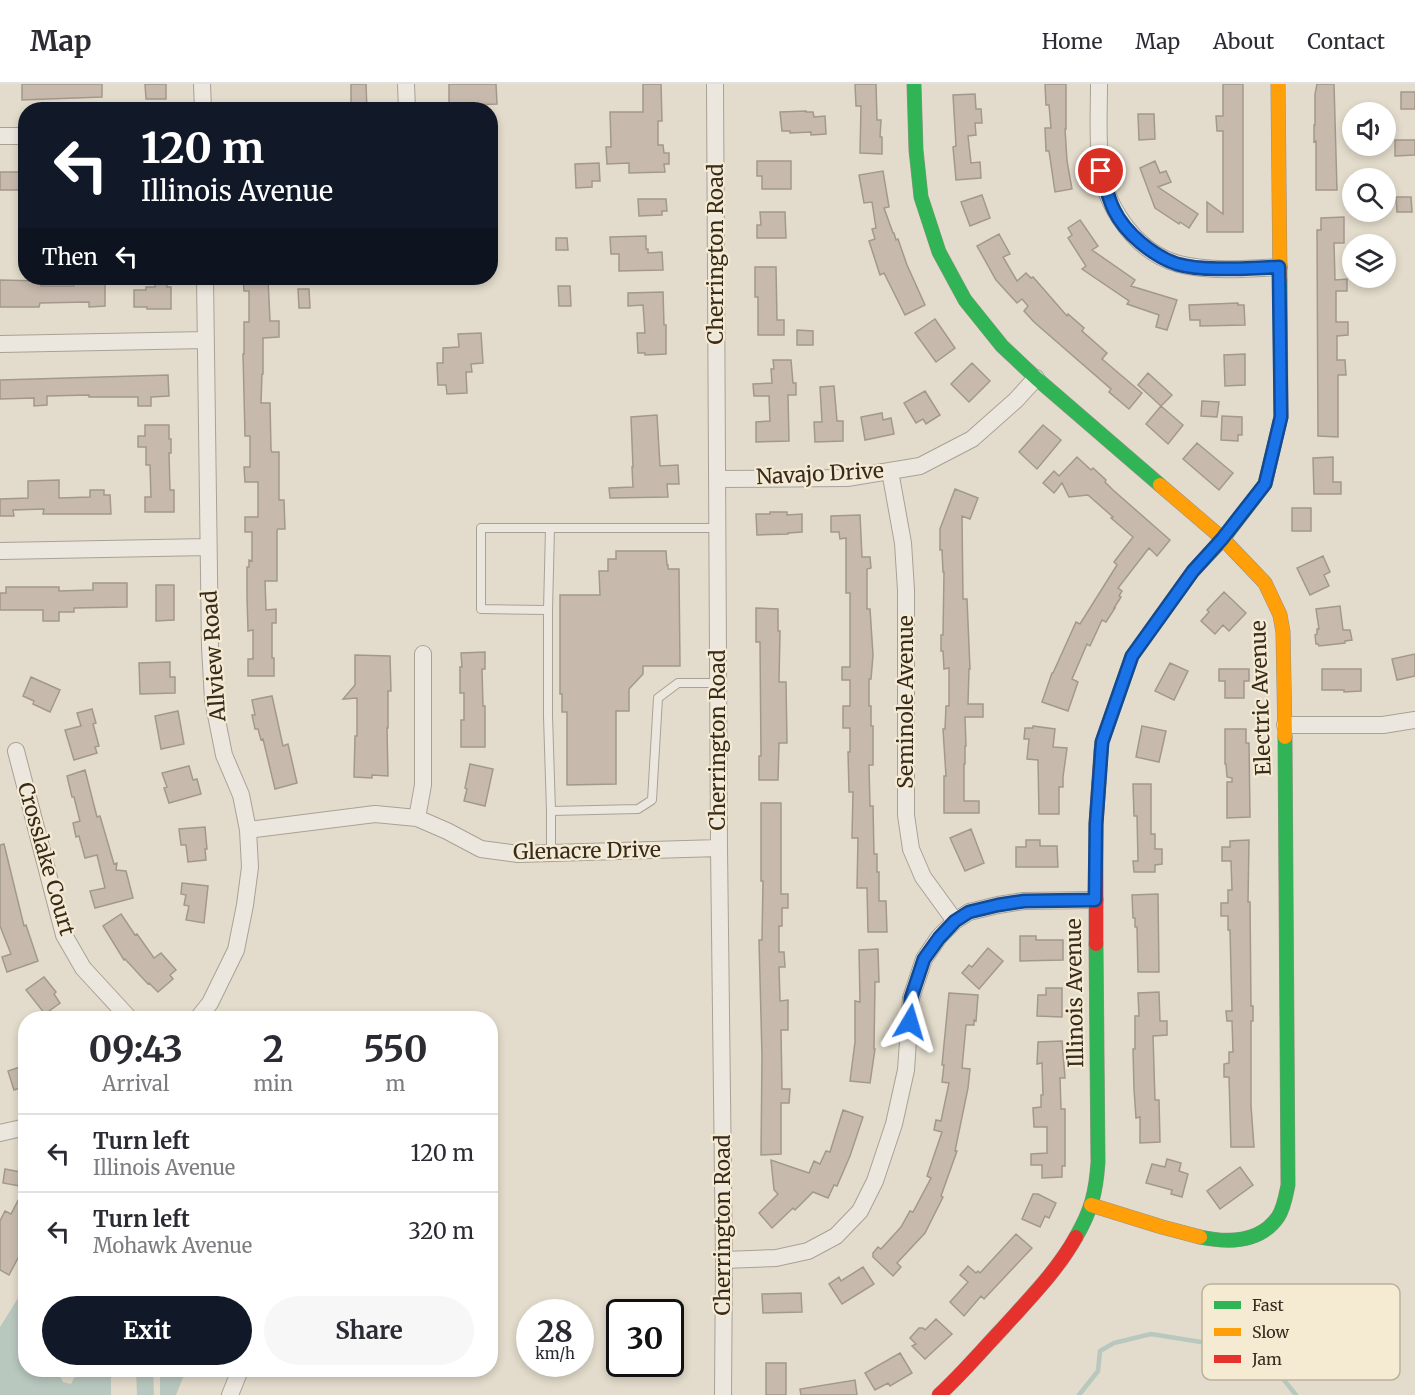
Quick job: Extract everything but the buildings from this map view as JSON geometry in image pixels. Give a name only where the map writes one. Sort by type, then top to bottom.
[{"type":"street","points":[[202,84],[202,102]]},
{"type":"street","points":[[406,84],[406,102]]},
{"type":"street","name":"Cherrington Road","points":[[715,84],[718,848],[724,1260],[723,1395]]},
{"type":"street","name":"Electric Avenue","points":[[915,84],[916,150],[921,197],[939,252],[964,300],[1002,346],[1036,378],[1222,539],[1253,569],[1265,583],[1280,615],[1283,632],[1288,1185],[1284,1201],[1278,1216],[1268,1228],[1253,1237],[1221,1241],[1187,1234],[1091,1205]]},
{"type":"street","points":[[1099,84],[1101,171],[1115,212],[1128,230],[1142,244],[1176,263],[1195,267],[1279,267]]},
{"type":"street","name":"Illinois Avenue","points":[[939,1395],[1044,1284],[1079,1233],[1091,1205],[1097,1181],[1098,1156],[1095,900],[1096,824],[1102,742],[1132,656],[1193,571],[1222,539],[1265,484],[1281,417],[1278,84]]},
{"type":"street","points":[[0,136],[18,136]]},
{"type":"street","name":"Allview Road","points":[[204,1011],[210,1003],[236,950],[250,867],[248,830],[241,795],[224,755],[213,700],[208,547],[205,285]]},
{"type":"street","points":[[0,344],[206,340]]},
{"type":"street","name":"Navajo Drive","points":[[717,479],[847,478],[920,466],[972,439],[1016,400],[1036,378]]},
{"type":"street","name":"Seminole Avenue","points":[[890,471],[905,566],[906,815],[910,849],[923,877],[955,921]]},
{"type":"street","points":[[0,551],[208,547]]},
{"type":"street","points":[[417,818],[423,785],[423,654]]},
{"type":"street","points":[[1285,725],[1383,725],[1415,720]]},
{"type":"street","name":"Crosslake Court","points":[[16,751],[64,936],[83,968],[123,1011]]},
{"type":"street","name":"Glenacre Drive","points":[[248,830],[375,814],[417,818],[481,849],[518,854],[718,848]]},
{"type":"street","points":[[724,1260],[776,1258],[808,1251],[836,1236],[860,1211],[875,1181],[894,1125],[906,1070],[911,998],[914,988],[924,959],[955,921],[969,912],[1024,901],[1095,900]]},
{"type":"street","points":[[0,1133],[18,1129]]},
{"type":"street","points":[[230,1395],[237,1377]]},
{"type":"lane","points":[[548,610],[481,609],[481,528],[717,528]]},
{"type":"lane","points":[[550,528],[548,610],[550,853]]},
{"type":"lane","points":[[551,811],[638,809],[652,800],[658,698],[678,683],[718,683]]},
{"type":"shaded area","points":[[18,1298],[18,1377],[60,1377],[63,1382],[71,1384],[74,1377],[111,1377],[111,1395],[0,1395],[0,1327]]},
{"type":"shaded area","points":[[136,1377],[153,1377],[154,1395],[137,1395]]},
{"type":"shaded area","points":[[160,1377],[183,1377],[176,1395],[160,1395]]},
{"type":"waterway","points":[[1079,1395],[1098,1371],[1100,1351],[1114,1343],[1151,1334],[1202,1342]]},
{"type":"waterway","points":[[1284,1380],[1296,1395]]},
{"type":"traffic: fast","points":[[914,84],[916,150],[921,197],[939,252],[965,300],[1002,346],[1160,485]]},
{"type":"traffic: fast","points":[[1101,751],[1102,742],[1132,656],[1193,571],[1223,539],[1265,484],[1281,417],[1280,280]]},
{"type":"traffic: fast","points":[[1200,1237],[1232,1240],[1243,1239],[1262,1232],[1278,1217],[1288,1185],[1285,737]]},
{"type":"traffic: fast","points":[[1076,1237],[1092,1201],[1098,1162],[1096,944]]},
{"type":"traffic: slow","points":[[1278,84],[1280,280]]},
{"type":"traffic: slow","points":[[1160,485],[1223,539],[1265,583],[1280,615],[1283,632],[1285,737]]},
{"type":"traffic: slow","points":[[1091,1205],[1200,1237]]},
{"type":"traffic: jam","points":[[1096,944],[1096,824],[1101,751]]},
{"type":"traffic: jam","points":[[939,1395],[1042,1284],[1076,1237]]},
{"type":"route","points":[[910,1022],[911,998],[924,959],[955,921],[969,912],[1024,901],[1095,900],[1096,824],[1102,742],[1132,656],[1193,571],[1222,539],[1265,484],[1281,417],[1279,267],[1195,267],[1176,263],[1158,255],[1142,244],[1115,212],[1101,171]]}]
